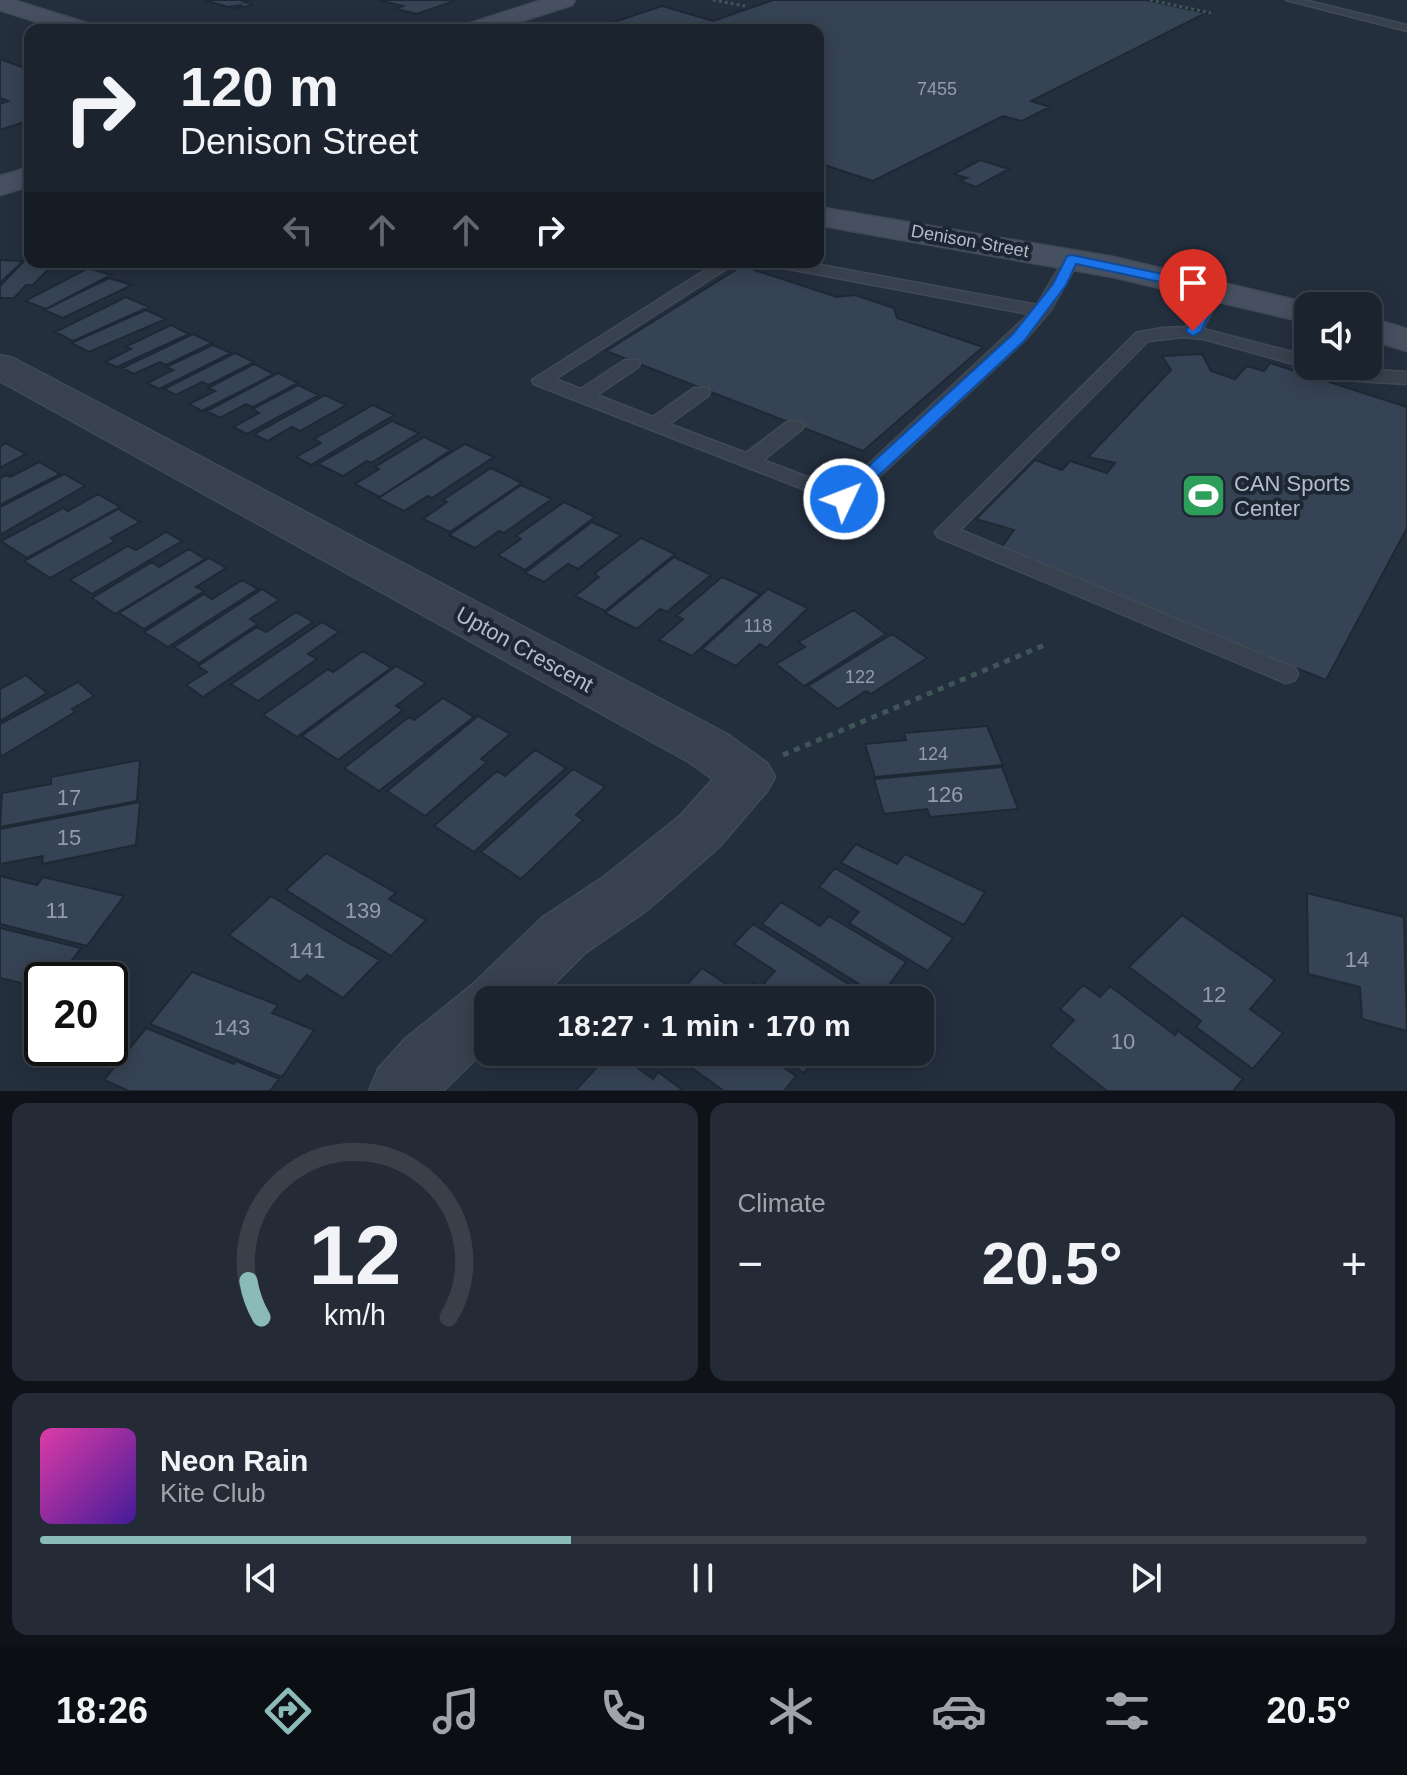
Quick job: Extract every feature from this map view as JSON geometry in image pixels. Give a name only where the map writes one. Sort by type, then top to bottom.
[{"type":"main road","points":[[491,24],[564,0]]},
{"type":"main road","points":[[0,3],[66,24]]},
{"type":"main road","points":[[0,186],[24,178]]},
{"type":"main road","name":"Denison Street","points":[[824,217],[1072,259],[1294,309]]},
{"type":"main road","points":[[1382,332],[1407,340]]},
{"type":"street","name":"Upton Crescent","points":[[0,366],[708,748],[748,777]]},
{"type":"street","points":[[511,986],[564,935],[626,893],[700,831],[748,777]]},
{"type":"street","points":[[402,1091],[428,1060],[474,1019]]},
{"type":"lane","points":[[1291,0],[1407,28]]},
{"type":"lane","points":[[1312,5],[1328,0]]},
{"type":"lane","points":[[719,268],[541,380],[844,499],[1018,337],[1059,285],[1072,259]]},
{"type":"lane","points":[[810,268],[1041,311]]},
{"type":"lane","points":[[1193,331],[1215,289]]},
{"type":"lane","points":[[1286,674],[946,532],[1142,337],[1160,332],[1193,331],[1294,358]]},
{"type":"lane","points":[[584,396],[631,364]]},
{"type":"lane","points":[[1382,377],[1407,378]]},
{"type":"lane","points":[[656,424],[701,392]]},
{"type":"lane","points":[[749,461],[794,426]]},
{"type":"path","points":[[713,0],[745,6]]},
{"type":"path","points":[[1150,0],[1211,13]]},
{"type":"path","points":[[748,777],[793,750],[1047,644]]},
{"type":"building","points":[[204,0],[251,0],[244,2],[254,5],[234,9],[242,5],[228,7]]},
{"type":"building","points":[[378,0],[457,0],[417,14],[396,9],[403,6]]},
{"type":"building","points":[[773,0],[1146,0],[1206,13],[1031,101],[1050,107],[1022,121],[1003,116],[873,181],[824,165],[824,24],[608,24],[662,6],[713,21]]},
{"type":"building","points":[[0,59],[24,68],[24,122],[0,130],[0,104],[8,101],[0,98]]},
{"type":"building","points":[[980,160],[1009,169],[976,187],[960,181],[967,178],[954,174]]},
{"type":"building","points":[[0,260],[23,261],[0,283]]},
{"type":"building","points":[[24,261],[24,268],[49,268],[33,285],[26,285],[14,298],[0,298],[0,286]]},
{"type":"building","points":[[88,268],[111,275],[46,309],[25,301]]},
{"type":"building","points":[[739,268],[748,268],[837,297],[855,295],[894,308],[897,318],[983,347],[863,451],[606,351]]},
{"type":"building","points":[[109,278],[132,285],[63,318],[44,310]]},
{"type":"building","points":[[126,297],[149,307],[73,341],[55,332]]},
{"type":"building","points":[[146,310],[166,319],[89,352],[71,343]]},
{"type":"building","points":[[171,325],[189,334],[117,367],[105,362],[131,349],[125,347]]},
{"type":"building","points":[[193,334],[212,343],[166,365],[160,362],[134,374],[122,368]]},
{"type":"building","points":[[213,345],[231,353],[159,389],[147,383],[173,370],[166,367]]},
{"type":"building","points":[[235,353],[254,362],[209,385],[202,382],[176,395],[164,389]]},
{"type":"building","name":"CAN Sports Center","points":[[1202,354],[1211,371],[1235,379],[1247,366],[1264,371],[1270,363],[1294,371],[1294,380],[1323,380],[1407,407],[1407,528],[1326,680],[1000,549],[1014,530],[976,519],[1035,460],[1062,470],[1070,461],[1107,473],[1115,463],[1088,457],[1171,370],[1162,356]]},
{"type":"building","points":[[254,364],[274,374],[202,411],[189,404],[215,391],[208,388]]},
{"type":"building","points":[[278,373],[298,383],[253,407],[246,404],[220,418],[207,411]]},
{"type":"building","points":[[298,385],[319,395],[247,434],[233,427],[259,413],[253,409]]},
{"type":"building","points":[[325,395],[346,405],[300,431],[292,427],[267,441],[254,434]]},
{"type":"building","points":[[373,405],[394,415],[311,465],[296,457],[321,443],[314,439]]},
{"type":"building","points":[[392,421],[419,433],[371,463],[367,461],[343,476],[318,464]]},
{"type":"building","points":[[424,437],[451,450],[380,497],[355,484],[379,469],[375,467]]},
{"type":"building","points":[[6,443],[26,454],[0,468],[0,446]]},
{"type":"building","points":[[465,444],[494,457],[432,498],[428,496],[404,511],[378,498]]},
{"type":"building","points":[[39,462],[60,474],[0,505],[0,478],[10,477]]},
{"type":"building","points":[[491,468],[522,483],[450,532],[423,519],[447,502],[443,500]]},
{"type":"building","points":[[64,474],[85,486],[0,535],[0,507]]},
{"type":"building","points":[[521,485],[552,499],[504,533],[499,531],[475,548],[449,535]]},
{"type":"building","points":[[98,494],[120,507],[27,558],[1,541],[63,508],[68,511]]},
{"type":"building","points":[[564,502],[595,517],[525,570],[498,555],[521,539],[516,536]]},
{"type":"building","points":[[118,509],[140,522],[111,538],[115,541],[50,578],[24,561]]},
{"type":"building","points":[[592,522],[621,535],[578,569],[568,564],[544,582],[525,573]]},
{"type":"building","points":[[166,532],[182,541],[92,594],[70,580],[128,546],[136,550]]},
{"type":"building","points":[[641,538],[675,554],[605,611],[575,596],[599,577],[594,574]]},
{"type":"building","points":[[189,549],[205,559],[115,614],[92,598],[152,562],[159,567]]},
{"type":"building","points":[[674,557],[711,575],[667,612],[660,609],[637,629],[605,613]]},
{"type":"building","points":[[209,558],[226,568],[196,587],[204,591],[144,629],[119,613]]},
{"type":"building","points":[[722,577],[760,594],[692,656],[659,640],[683,619],[676,616]]},
{"type":"building","points":[[242,580],[258,589],[168,647],[144,632],[204,594],[212,599]]},
{"type":"building","points":[[262,589],[279,600],[250,619],[258,624],[199,663],[174,647]]},
{"type":"building","points":[[768,589],[808,608],[767,648],[760,644],[736,666],[702,649]]},
{"type":"building","points":[[854,610],[886,634],[804,686],[776,664],[805,647],[798,642]]},
{"type":"building","points":[[296,612],[313,622],[203,697],[186,685],[207,672],[198,666],[257,627],[266,632]]},
{"type":"building","points":[[322,622],[339,632],[308,654],[317,659],[258,701],[231,684]]},
{"type":"building","points":[[892,634],[927,658],[871,694],[866,691],[838,709],[808,686]]},
{"type":"building","points":[[363,651],[391,668],[297,737],[263,715],[328,669],[333,672]]},
{"type":"building","points":[[396,666],[426,683],[396,706],[403,710],[338,760],[302,736]]},
{"type":"building","points":[[26,675],[47,693],[0,721],[0,689]]},
{"type":"building","points":[[78,682],[94,696],[72,709],[75,712],[2,756],[0,754],[0,724]]},
{"type":"building","points":[[443,698],[474,717],[379,791],[344,768],[409,717],[414,720]]},
{"type":"building","points":[[478,716],[510,734],[481,759],[487,762],[425,816],[387,791]]},
{"type":"building","points":[[987,726],[1003,765],[875,777],[865,744],[906,740],[904,733]]},
{"type":"building","points":[[535,750],[566,768],[474,852],[434,826],[497,771],[505,776]]},
{"type":"building","points":[[140,760],[137,801],[0,827],[2,793],[51,784],[51,777]]},
{"type":"building","points":[[1002,767],[1018,809],[930,817],[927,809],[884,814],[874,779]]},
{"type":"building","points":[[573,769],[605,787],[576,815],[583,820],[521,879],[481,852]]},
{"type":"building","points":[[140,802],[136,845],[42,864],[43,856],[0,864],[0,829]]},
{"type":"building","points":[[856,844],[897,864],[905,854],[985,892],[964,925],[841,863]]},
{"type":"building","points":[[326,853],[396,893],[389,899],[426,920],[391,956],[286,890]]},
{"type":"building","points":[[835,868],[953,938],[928,971],[849,923],[859,912],[819,887]]},
{"type":"building","points":[[0,876],[37,885],[43,877],[124,896],[87,946],[0,924]]},
{"type":"building","points":[[1307,893],[1404,917],[1407,1031],[1362,1019],[1360,987],[1308,974]]},
{"type":"building","points":[[271,896],[380,960],[343,998],[307,975],[300,982],[229,935]]},
{"type":"building","points":[[781,902],[820,926],[829,916],[906,962],[888,986],[862,986],[762,924]]},
{"type":"building","points":[[1182,915],[1275,980],[1250,1009],[1283,1033],[1253,1069],[1196,1027],[1201,1021],[1129,967]]},
{"type":"building","points":[[753,924],[851,986],[769,986],[764,983],[775,971],[734,944]]},
{"type":"building","points":[[0,928],[81,948],[70,962],[24,962],[24,984],[0,978]]},
{"type":"building","points":[[702,968],[729,986],[686,986]]},
{"type":"building","points":[[192,972],[278,1005],[272,1013],[314,1030],[282,1077],[150,1024]]},
{"type":"building","points":[[1083,985],[1100,997],[1110,986],[1175,1035],[1178,1031],[1243,1079],[1233,1091],[1107,1091],[1050,1046],[1074,1020],[1060,1009]]},
{"type":"building","points":[[146,1028],[279,1079],[270,1091],[129,1091],[104,1080],[115,1066],[128,1066],[128,1050]]},
{"type":"building","points":[[598,1066],[635,1066],[653,1079],[658,1072],[684,1091],[575,1091]]},
{"type":"building","points":[[689,1066],[781,1066],[796,1076],[784,1091],[724,1091]]},
{"type":"building","points":[[794,1066],[809,1066],[804,1073]]},
{"type":"place","name":"CAN Sports Center","points":[[1203,496]]},
{"type":"route","points":[[844,499],[1018,337],[1041,311],[1072,259],[1215,289],[1193,331]]}]
